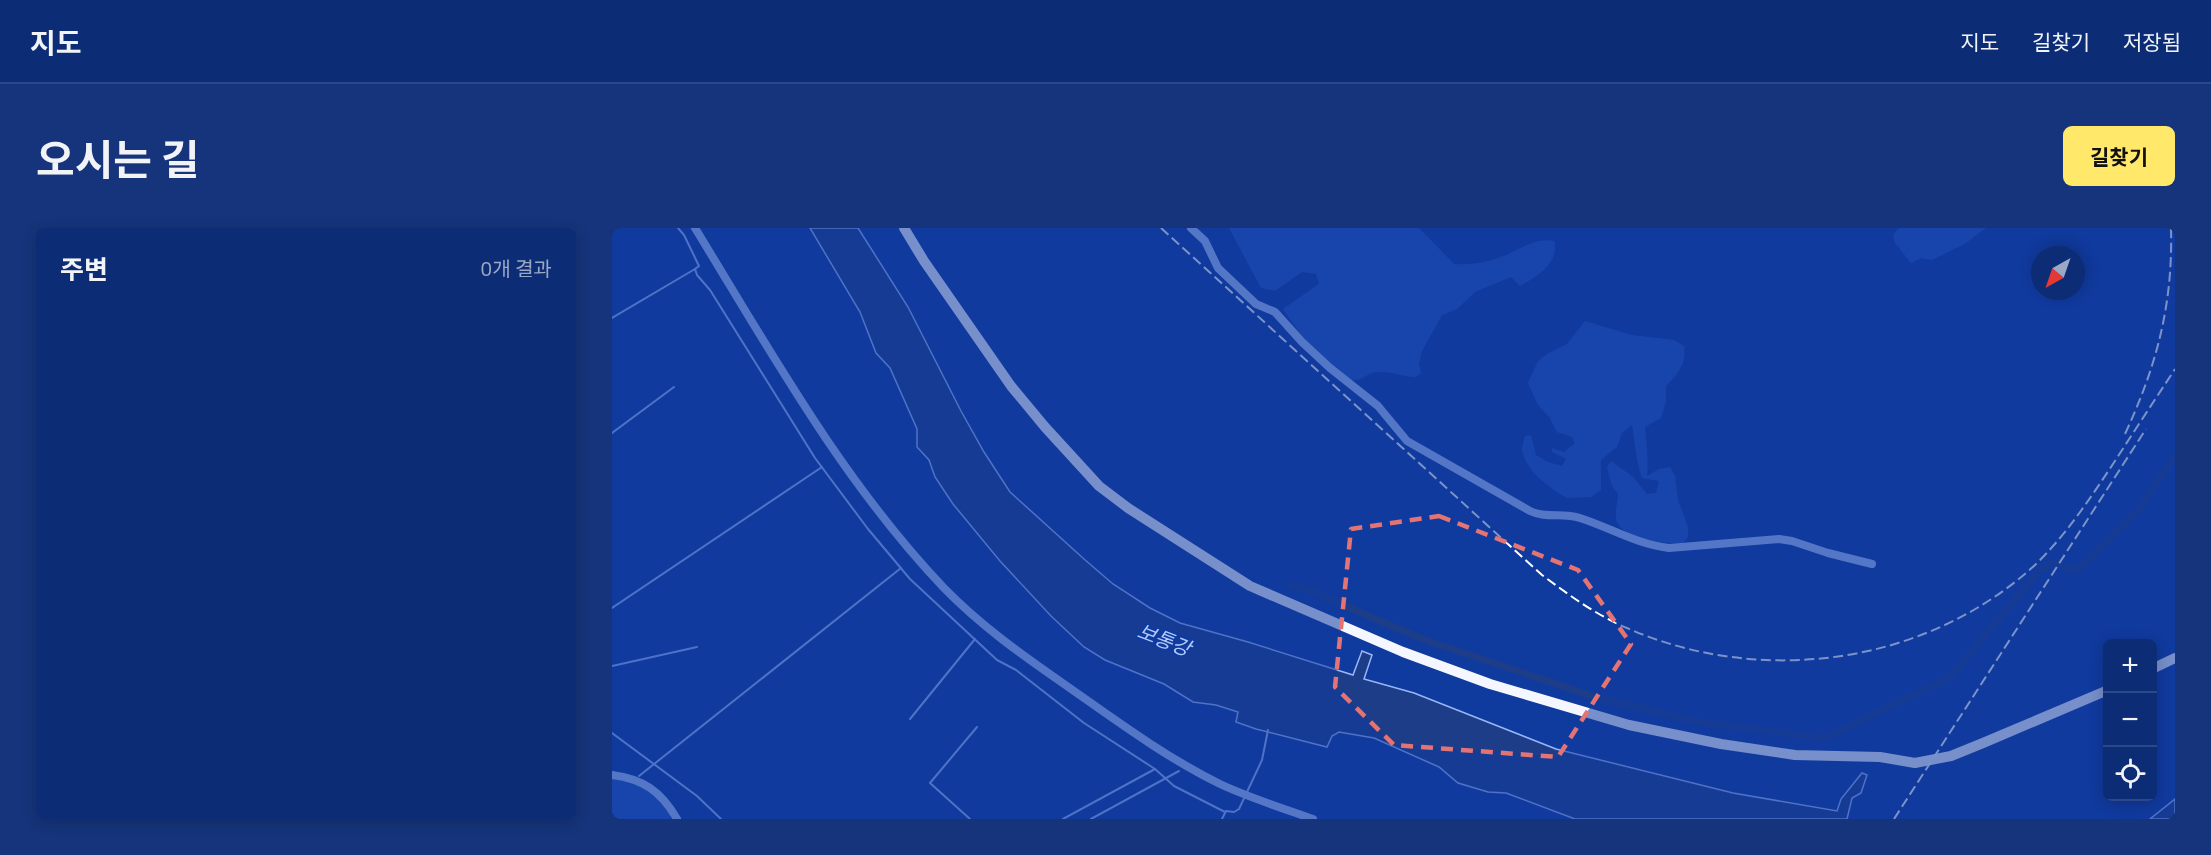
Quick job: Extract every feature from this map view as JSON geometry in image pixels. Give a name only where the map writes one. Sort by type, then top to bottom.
[{"type":"main road","points":[[904,228],[924,261],[1011,386],[1044,428],[1099,486],[1128,508],[1250,586],[1403,652],[1490,684],[1641,727],[1721,744],[1795,755],[1880,757],[1916,763],[1951,756],[1983,744],[2103,692]]},
{"type":"main road","points":[[2157,667],[2175,658]]},
{"type":"street","points":[[695,228],[807,413],[874,504],[920,562],[945,589],[980,622],[1018,652],[1138,735],[1219,783],[1313,819]]},
{"type":"street","points":[[1191,228],[1205,241],[1218,268],[1256,304],[1275,312],[1323,362],[1378,406],[1407,441],[1530,511],[1539,515],[1578,517],[1651,546],[1669,548],[1779,539],[1872,564]]},
{"type":"street","points":[[612,776],[636,779],[647,786],[670,808],[677,819]]},
{"type":"highlighted area","points":[[1439,516],[1578,570],[1631,644],[1558,757],[1394,745],[1335,687],[1351,529]]},
{"type":"shaded area","points":[[1229,228],[1419,228],[1454,264],[1489,261],[1540,241],[1554,241],[1555,249],[1550,263],[1539,274],[1520,286],[1511,277],[1475,292],[1457,309],[1442,315],[1422,351],[1419,364],[1421,373],[1416,377],[1375,372],[1353,380],[1340,375],[1322,359],[1283,309],[1319,284],[1316,274],[1302,272],[1275,291],[1261,288]]},
{"type":"shaded area","points":[[1899,228],[1986,228],[1966,243],[1932,260],[1921,258],[1911,263],[1895,243],[1893,235]]},
{"type":"shaded area","points":[[1585,321],[1632,335],[1674,340],[1684,346],[1683,363],[1666,386],[1666,402],[1661,418],[1645,427],[1647,476],[1659,469],[1670,467],[1675,476],[1678,500],[1688,527],[1688,537],[1683,543],[1644,539],[1625,531],[1619,525],[1616,518],[1618,494],[1612,486],[1607,467],[1611,461],[1633,477],[1647,494],[1656,493],[1659,481],[1642,478],[1632,425],[1622,433],[1617,447],[1601,460],[1601,490],[1591,497],[1567,498],[1540,478],[1524,458],[1522,450],[1525,436],[1531,435],[1536,455],[1562,466],[1566,459],[1552,452],[1552,448],[1564,452],[1575,443],[1572,437],[1557,432],[1550,418],[1538,405],[1528,383],[1538,361],[1567,344]]},
{"type":"shaded area","points":[[612,778],[631,780],[650,790],[666,807],[671,819],[612,819]]},
{"type":"water","name":"보통강","points":[[810,228],[858,228],[908,307],[961,411],[1010,492],[1113,584],[1150,608],[1180,623],[1353,675],[1362,651],[1372,655],[1364,679],[1414,693],[1556,749],[1733,793],[1837,811],[1841,799],[1862,773],[1867,775],[1861,793],[1852,798],[1847,819],[1575,819],[1506,793],[1488,792],[1458,783],[1439,767],[1374,738],[1339,732],[1332,736],[1327,747],[1256,729],[1236,722],[1238,712],[1216,705],[1193,702],[1164,684],[1105,660],[1084,647],[1051,616],[1000,561],[953,504],[935,477],[929,460],[917,447],[917,429],[890,368],[876,353],[860,312]]},
{"type":"water","points":[[2175,799],[2175,819],[2150,819]]},
{"type":"waterway","points":[[678,228],[684,235],[699,266],[695,269],[697,275],[710,290],[815,458],[868,529],[910,579],[997,660],[1016,670],[1084,723],[1155,769],[1174,786],[1225,812]]},
{"type":"waterway","points":[[612,318],[695,269]]},
{"type":"waterway","points":[[612,433],[674,387]]},
{"type":"waterway","points":[[2060,563],[2069,570],[2079,569],[2139,509],[2175,456]]},
{"type":"waterway","points":[[612,608],[822,467]]},
{"type":"waterway","points":[[1290,586],[1301,587],[1425,640],[1595,697],[1699,722],[1825,738],[1949,678],[2039,571],[2050,564],[2056,564]]},
{"type":"waterway","points":[[639,776],[901,568]]},
{"type":"waterway","points":[[910,719],[975,639]]},
{"type":"waterway","points":[[612,666],[697,647]]},
{"type":"waterway","points":[[970,819],[930,783],[977,727]]},
{"type":"waterway","points":[[1222,819],[1226,811],[1234,812],[1239,809],[1262,760],[1268,730]]},
{"type":"waterway","points":[[612,733],[697,796],[721,819]]},
{"type":"waterway","points":[[1063,819],[1155,769]]},
{"type":"waterway","points":[[1091,819],[1179,771]]},
{"type":"railway","points":[[1161,228],[1542,575],[1594,611],[1627,628],[1679,646],[1732,657],[1786,660],[1840,656],[1893,644],[1944,625],[1992,599],[2035,565],[2067,529],[2175,369]]},
{"type":"railway","points":[[2125,434],[2146,383],[2161,334],[2169,283],[2171,228]]},
{"type":"railway","points":[[1894,819],[2146,429]]}]
